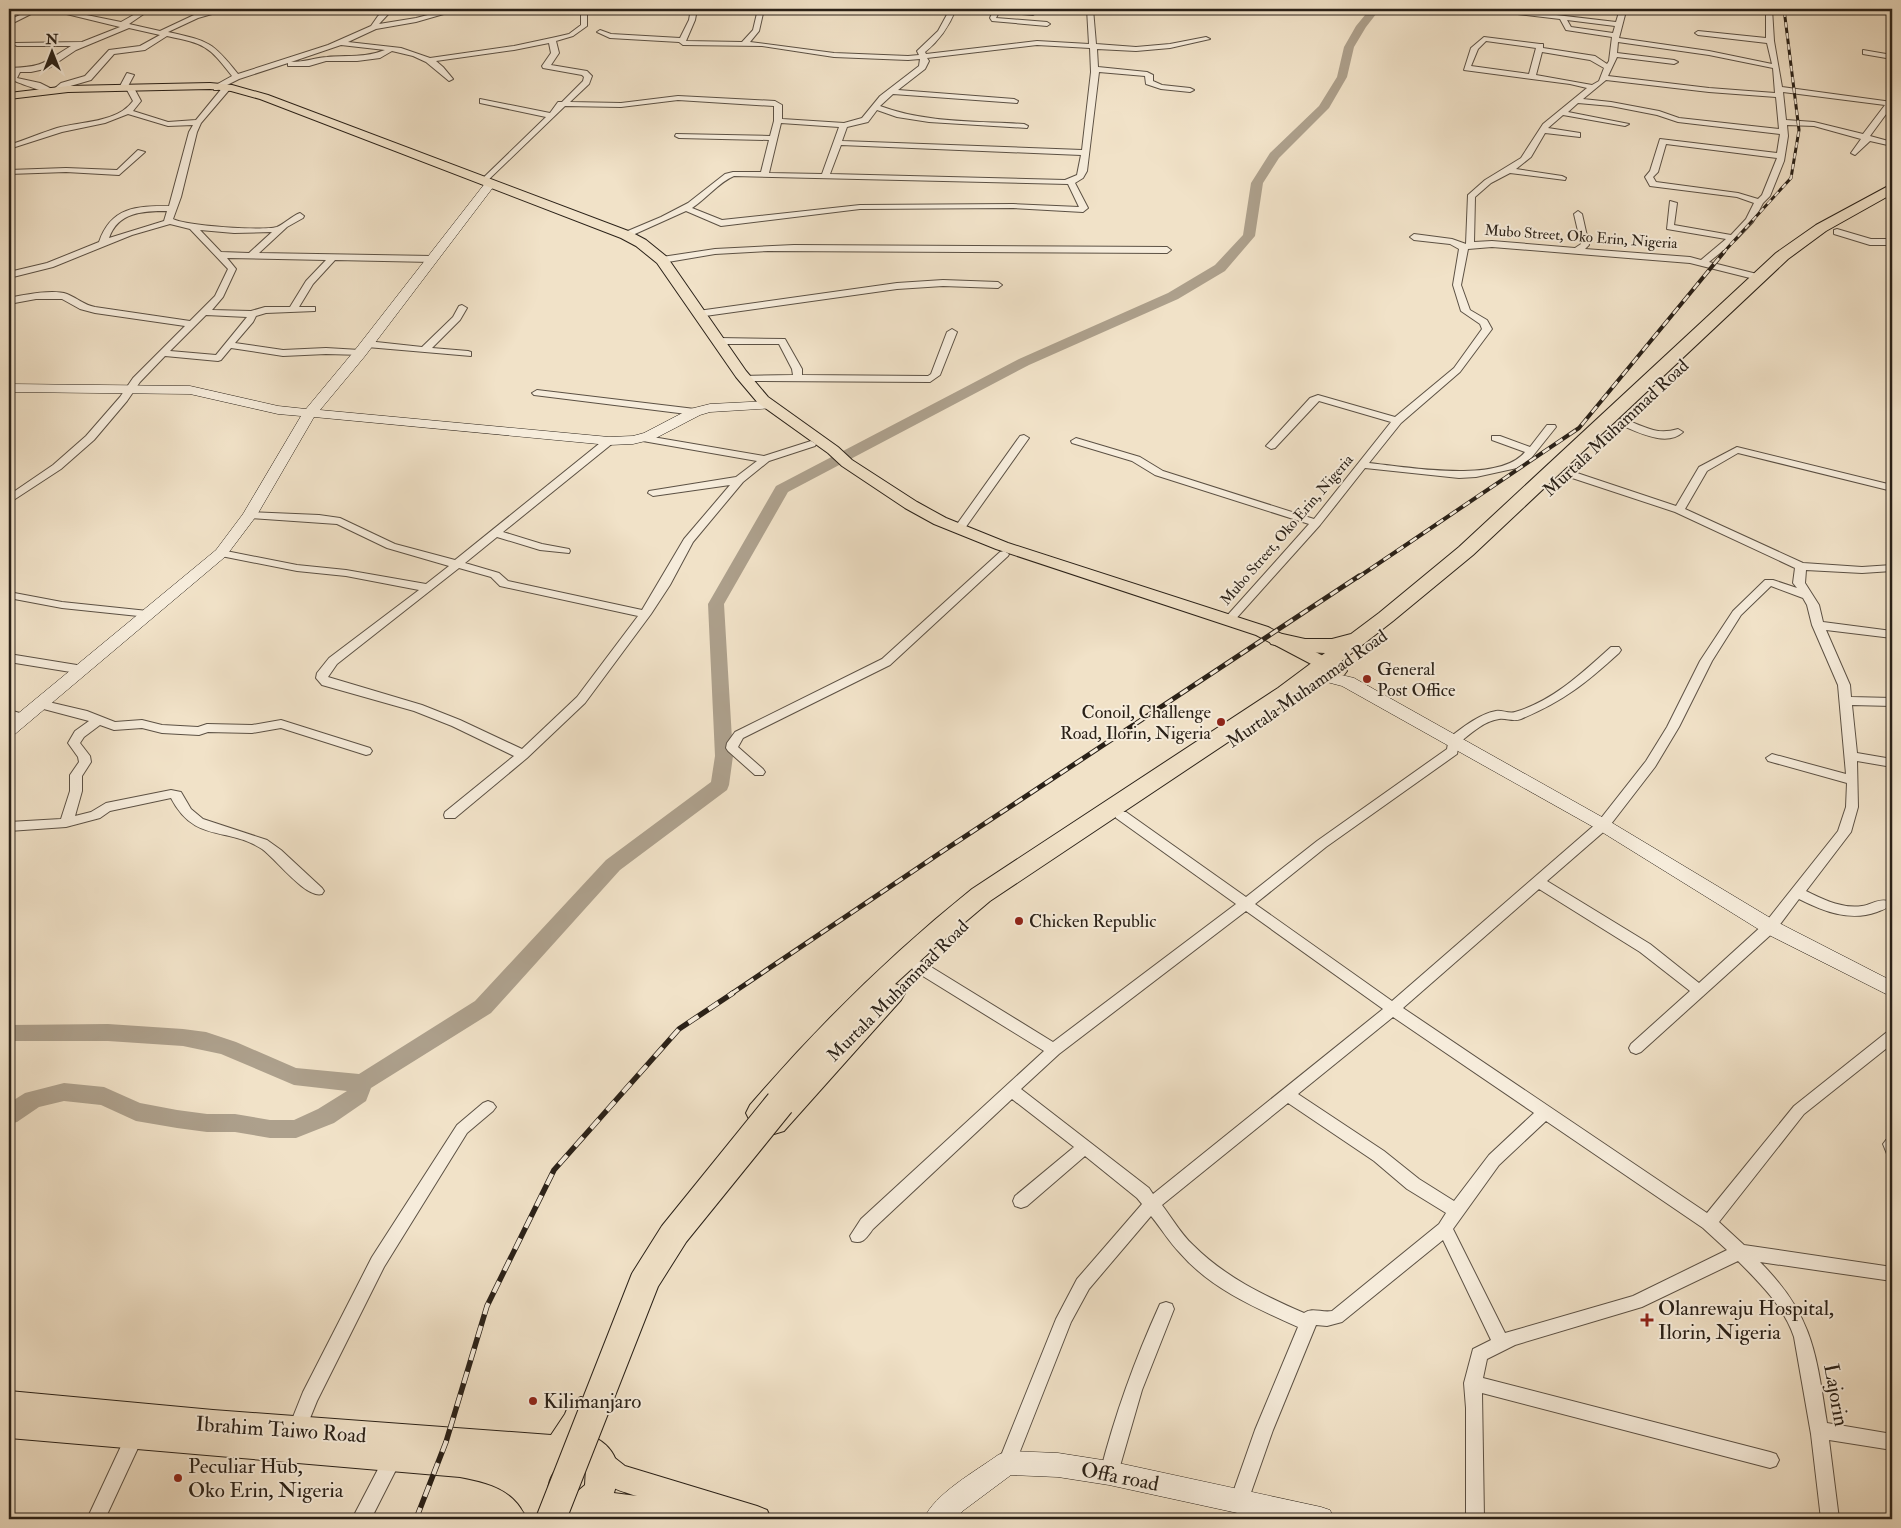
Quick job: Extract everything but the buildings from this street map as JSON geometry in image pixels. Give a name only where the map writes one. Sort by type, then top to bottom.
[{"type":"highway","name":"Murtala Muhammad Road","points":[[1892,188],[1821,228],[1782,256],[1466,551],[1366,632],[1331,673],[981,895],[931,936],[872,1001],[794,1099],[673,1244],[660,1263],[650,1282],[591,1438],[603,1480],[601,1489],[558,1510],[531,1478],[534,1470],[545,1455],[557,1448],[578,1421],[637,1271],[648,1251],[665,1228],[787,1080],[872,1001],[918,966],[968,919],[999,896],[1331,673],[1401,623],[1484,554],[1567,473],[1769,284],[1807,253],[1837,232],[1892,199]]},
{"type":"highway","points":[[1278,639],[1304,646],[1322,648],[1341,644],[1366,632]]},
{"type":"highway","points":[[558,1510],[666,1258],[699,1211],[783,1105],[819,1068],[872,1001]]},
{"type":"highway","name":"Ibrahim Taiwo Road","points":[[9,1406],[296,1432],[446,1442],[521,1450],[579,1446],[598,1458]]},
{"type":"highway","name":"Ibrahim Taiwo Road","points":[[9,1422],[135,1435],[453,1461],[498,1470],[510,1476],[558,1510]]},
{"type":"main road","points":[[9,98],[54,90],[221,88],[302,114],[487,185],[626,235],[642,243],[662,260],[762,405],[811,444],[829,451]]},
{"type":"main road","points":[[9,98],[47,93],[127,89]]},
{"type":"main road","points":[[487,185],[618,239],[641,252],[659,273],[708,346],[743,393],[829,451],[843,465],[922,521],[1004,554],[1253,637],[1331,673]]},
{"type":"main road","points":[[843,465],[911,506],[959,529],[1002,546],[1262,631],[1331,673]]},
{"type":"main road","points":[[598,1458],[617,1477],[757,1519]]},
{"type":"main road","points":[[558,1510],[623,1506],[682,1519]]},
{"type":"street","points":[[9,23],[38,9]]},
{"type":"street","points":[[49,9],[199,41],[208,45],[222,58],[236,77]]},
{"type":"street","points":[[9,70],[46,66],[74,48],[125,25],[148,9]]},
{"type":"street","points":[[18,70],[13,74],[15,80],[54,90],[88,78],[112,52],[142,48],[196,16],[210,13],[217,9]]},
{"type":"street","points":[[374,26],[380,17],[390,9]]},
{"type":"street","points":[[170,222],[168,220],[177,197],[193,132],[221,88],[236,77],[341,43],[374,26],[416,20],[458,9]]},
{"type":"street","points":[[431,60],[552,40],[572,34],[584,26],[584,14],[579,9]]},
{"type":"street","points":[[682,40],[692,20],[694,9]]},
{"type":"street","points":[[743,45],[756,31],[761,9]]},
{"type":"street","points":[[778,121],[844,125],[865,120],[883,98],[893,92],[907,77],[922,67],[925,61],[921,50],[934,42],[945,29],[953,9]]},
{"type":"street","points":[[993,9],[1033,13]]},
{"type":"street","points":[[997,9],[994,20],[1047,24]]},
{"type":"street","points":[[626,235],[685,208],[708,194],[727,175],[765,173],[1071,182],[1080,178],[1085,153],[1095,69],[1090,9]]},
{"type":"street","points":[[1491,9],[1619,24]]},
{"type":"street","points":[[1414,237],[1467,246],[1471,197],[1486,182],[1520,163],[1533,148],[1542,130],[1600,85],[1605,78],[1614,55],[1616,37],[1624,9],[1658,10],[1667,13]]},
{"type":"street","points":[[1703,263],[1750,220],[1759,202],[1766,196],[1781,156],[1783,132],[1776,66],[1770,41],[1770,9]]},
{"type":"street","points":[[9,13],[23,16]]},
{"type":"street","points":[[1562,17],[1568,29],[1776,66]]},
{"type":"street","points":[[600,32],[616,36],[682,40],[683,43],[688,44],[778,46],[848,56],[893,58],[1036,43],[1152,48],[1206,40]]},
{"type":"street","points":[[1698,33],[1770,41]]},
{"type":"street","points":[[1532,76],[1540,46],[1484,39],[1475,48],[1467,68],[1532,76],[1594,88]]},
{"type":"street","points":[[9,730],[16,716],[40,704],[222,553],[250,515],[309,414],[363,349],[487,185],[561,104],[586,82],[588,76],[584,73],[546,66],[555,53],[552,40]]},
{"type":"street","points":[[341,43],[417,54],[431,60],[444,71],[449,79]]},
{"type":"street","points":[[17,44],[84,44]]},
{"type":"street","points":[[1539,49],[1592,58],[1608,67]]},
{"type":"street","points":[[281,64],[309,64],[326,59],[357,59],[377,56],[391,50]]},
{"type":"street","points":[[1866,52],[1892,57]]},
{"type":"street","points":[[1614,55],[1674,62]]},
{"type":"street","points":[[1095,69],[1147,74],[1149,75],[1150,82],[1156,85],[1190,90]]},
{"type":"street","points":[[9,147],[62,130],[105,120],[127,111],[137,101],[127,89],[130,75]]},
{"type":"street","points":[[1605,78],[1709,90],[1778,92],[1891,104]]},
{"type":"street","points":[[893,92],[1014,101]]},
{"type":"street","points":[[561,104],[621,105],[678,98],[766,102],[778,105],[778,121],[765,173]]},
{"type":"street","points":[[482,101],[550,116]]},
{"type":"street","points":[[1577,101],[1611,104],[1659,113],[1678,120],[1783,132]]},
{"type":"street","points":[[1855,153],[1891,104]]},
{"type":"street","points":[[875,107],[897,115],[929,120],[1024,126]]},
{"type":"street","points":[[127,111],[168,124],[198,122]]},
{"type":"street","points":[[1563,113],[1625,124]]},
{"type":"street","points":[[1782,122],[1814,124],[1892,144]]},
{"type":"street","points":[[826,175],[844,125]]},
{"type":"street","points":[[1542,130],[1577,135]]},
{"type":"street","points":[[679,136],[774,138]]},
{"type":"street","points":[[1759,202],[1738,195],[1653,184],[1649,178],[1654,172],[1663,141],[1781,156]]},
{"type":"street","points":[[838,144],[1085,153]]},
{"type":"street","points":[[9,172],[66,170],[119,173],[141,152]]},
{"type":"street","points":[[1506,170],[1562,178]]},
{"type":"street","points":[[685,208],[720,223],[860,207],[1013,206],[1080,210],[1084,208],[1071,182]]},
{"type":"street","points":[[1673,203],[1670,227],[1732,238]]},
{"type":"street","points":[[103,243],[104,236],[113,223],[126,212],[136,209],[173,209]]},
{"type":"street","points":[[1577,251],[1585,245],[1578,214]]},
{"type":"street","points":[[252,256],[287,222],[300,216]]},
{"type":"street","points":[[9,275],[57,263],[138,230],[170,222],[193,227],[234,230],[280,229]]},
{"type":"street","points":[[9,500],[57,467],[90,438],[130,390],[136,380],[219,297],[232,269],[193,227]]},
{"type":"street","points":[[1837,232],[1870,242],[1892,242]]},
{"type":"street","name":"Mubo Street, Oko Erin, Nigeria","points":[[1228,620],[1316,523],[1397,421],[1457,370],[1487,329],[1484,322],[1466,311],[1457,285],[1467,246],[1638,255],[1703,263],[1758,277]]},
{"type":"street","points":[[662,260],[711,251],[763,248],[1073,247],[1166,250]]},
{"type":"street","points":[[219,255],[432,259]]},
{"type":"street","points":[[293,309],[309,283],[333,257]]},
{"type":"street","points":[[698,314],[897,286],[943,283],[998,285]]},
{"type":"street","points":[[9,301],[36,296],[64,296],[83,307],[95,310],[192,324]]},
{"type":"street","points":[[204,312],[252,314],[265,310],[312,308]]},
{"type":"street","points":[[424,350],[457,318],[462,308]]},
{"type":"street","points":[[163,353],[214,358],[220,356],[250,320],[252,314]]},
{"type":"street","points":[[744,378],[930,379],[935,375],[952,332]]},
{"type":"street","points":[[718,341],[782,341],[797,369],[798,378]]},
{"type":"street","points":[[228,345],[283,353],[363,349],[424,350],[468,354]]},
{"type":"street","points":[[9,388],[197,391],[278,410],[309,414],[610,441],[641,438],[765,459]]},
{"type":"street","points":[[537,393],[695,412]]},
{"type":"street","points":[[1271,446],[1318,398],[1325,398],[1397,421]]},
{"type":"street","points":[[641,438],[695,412],[716,407],[762,405]]},
{"type":"street","points":[[1622,422],[1655,434],[1673,435],[1678,432]]},
{"type":"street","points":[[1363,465],[1458,475],[1476,474],[1513,466],[1524,460],[1551,427]]},
{"type":"street","points":[[959,529],[1024,438]]},
{"type":"street","points":[[1496,438],[1532,451]]},
{"type":"street","points":[[523,755],[456,723],[418,708],[326,682],[322,678],[322,673],[333,661],[428,588],[610,441]]},
{"type":"street","points":[[1076,441],[1136,459],[1159,473],[1316,523]]},
{"type":"street","points":[[450,815],[523,755],[581,700],[645,614],[664,585],[688,541],[739,480],[765,459],[811,444]]},
{"type":"street","points":[[1679,510],[1703,469],[1737,450],[1800,467],[1892,488]]},
{"type":"street","points":[[1567,473],[1679,510],[1801,566],[1862,570],[1892,568]]},
{"type":"street","points":[[653,493],[739,480]]},
{"type":"street","points":[[250,515],[319,518],[340,521],[390,546],[495,575],[504,584],[645,614]]},
{"type":"street","points":[[495,533],[540,547],[565,552]]},
{"type":"street","points":[[222,553],[297,568],[346,573],[428,588]]},
{"type":"street","points":[[759,772],[732,748],[733,743],[740,735],[886,662],[1004,554]]},
{"type":"street","points":[[1636,1048],[1770,927],[1844,832],[1852,807],[1852,780],[1844,685],[1818,625],[1813,605],[1799,583],[1801,566]]},
{"type":"street","points":[[937,1519],[955,1501],[1007,1463],[1064,1319],[1083,1284],[1150,1205],[1393,1009],[1603,825],[1651,764],[1706,661],[1737,613],[1769,582],[1805,595]]},
{"type":"street","points":[[9,595],[62,605],[148,614]]},
{"type":"street","points":[[1818,625],[1892,634]]},
{"type":"street","points":[[858,1236],[867,1224],[1054,1050],[1246,904],[1275,879],[1361,815],[1453,751],[1454,741],[1473,726],[1497,715],[1514,717],[1547,702],[1580,682],[1616,650]]},
{"type":"street","points":[[9,658],[82,670]]},
{"type":"street","points":[[1331,673],[1603,825],[1770,927],[1892,990]]},
{"type":"street","points":[[1846,701],[1892,702]]},
{"type":"street","points":[[40,704],[82,714],[114,726],[142,724],[162,729],[200,731],[208,728],[252,729],[281,724],[366,751]]},
{"type":"street","points":[[66,823],[76,791],[76,775],[86,762],[85,757],[74,743],[80,734],[97,721]]},
{"type":"street","points":[[1850,756],[1892,763]]},
{"type":"street","points":[[1772,758],[1852,780]]},
{"type":"street","points":[[9,827],[66,823],[95,815],[106,807],[167,794],[176,795],[190,816],[207,827],[244,836],[263,844],[305,883],[317,891]]},
{"type":"street","name":"Lajorin","points":[[1121,815],[1393,1009],[1709,1223],[1740,1252],[1780,1296],[1797,1324],[1804,1344],[1820,1430],[1830,1519]]},
{"type":"street","points":[[1538,882],[1645,948],[1700,991]]},
{"type":"street","points":[[1798,893],[1828,907],[1842,911],[1870,911],[1883,904]]},
{"type":"street","points":[[918,966],[1054,1050]]},
{"type":"street","points":[[1709,1223],[1799,1110],[1892,1036]]},
{"type":"street","points":[[1010,1090],[1142,1193],[1186,1249],[1216,1276],[1256,1300],[1308,1323]]},
{"type":"street","points":[[1288,1095],[1379,1156],[1413,1184],[1456,1211]]},
{"type":"street","points":[[296,1432],[309,1398],[378,1262],[462,1129],[488,1106]]},
{"type":"street","points":[[1238,1502],[1264,1430],[1311,1317],[1336,1318],[1445,1229],[1456,1211],[1498,1156],[1545,1112]]},
{"type":"street","points":[[1021,1201],[1085,1147]]},
{"type":"street","points":[[1445,1229],[1501,1342]]},
{"type":"street","points":[[1475,1519],[1475,1408],[1472,1383],[1479,1354],[1501,1342],[1636,1302],[1740,1252],[1892,1274]]},
{"type":"street","points":[[1109,1473],[1119,1431],[1136,1380],[1166,1309]]},
{"type":"street","points":[[1472,1383],[1770,1460]]},
{"type":"street","points":[[1820,1430],[1892,1442]]},
{"type":"street","points":[[96,1519],[135,1435]]},
{"type":"street","points":[[361,1519],[394,1456]]},
{"type":"street","name":"Offa road","points":[[1007,1463],[1058,1465],[1109,1473],[1321,1519]]},
{"type":"waterway","points":[[362,1083],[483,1007],[613,865],[720,785],[724,756],[716,604],[782,489],[1024,362],[1173,296],[1220,268],[1249,236],[1257,183],[1274,156],[1323,108],[1342,77],[1349,47],[1361,26],[1375,9]]},
{"type":"waterway","points":[[9,1033],[108,1032],[183,1037],[229,1048],[301,1078],[362,1083]]},
{"type":"waterway","points":[[9,1115],[33,1099],[64,1092],[104,1096],[136,1112],[177,1119],[207,1123],[235,1123],[270,1129],[296,1129],[326,1116],[358,1095],[362,1083]]},
{"type":"railway","points":[[1723,253],[1791,178],[1799,130],[1784,9]]},
{"type":"railway","points":[[1357,578],[1579,428],[1724,252]]},
{"type":"railway","points":[[731,994],[943,851],[1359,576]]},
{"type":"railway","points":[[416,1519],[446,1442],[487,1306],[554,1170],[679,1029],[733,993]]},
{"type":"place","name":"General Post Office","points":[[1367,679]]},
{"type":"place","name":"Conoil, Challenge Road, Ilorin, Nigeria","points":[[1221,722]]},
{"type":"place","name":"Chicken Republic","points":[[1019,921]]},
{"type":"place","name":"Olanrewaju Hospital, Ilorin, Nigeria","points":[[1647,1320]]},
{"type":"place","name":"Kilimanjaro","points":[[533,1401]]},
{"type":"place","name":"Peculiar Hub, Oko Erin, Nigeria","points":[[178,1478]]}]
